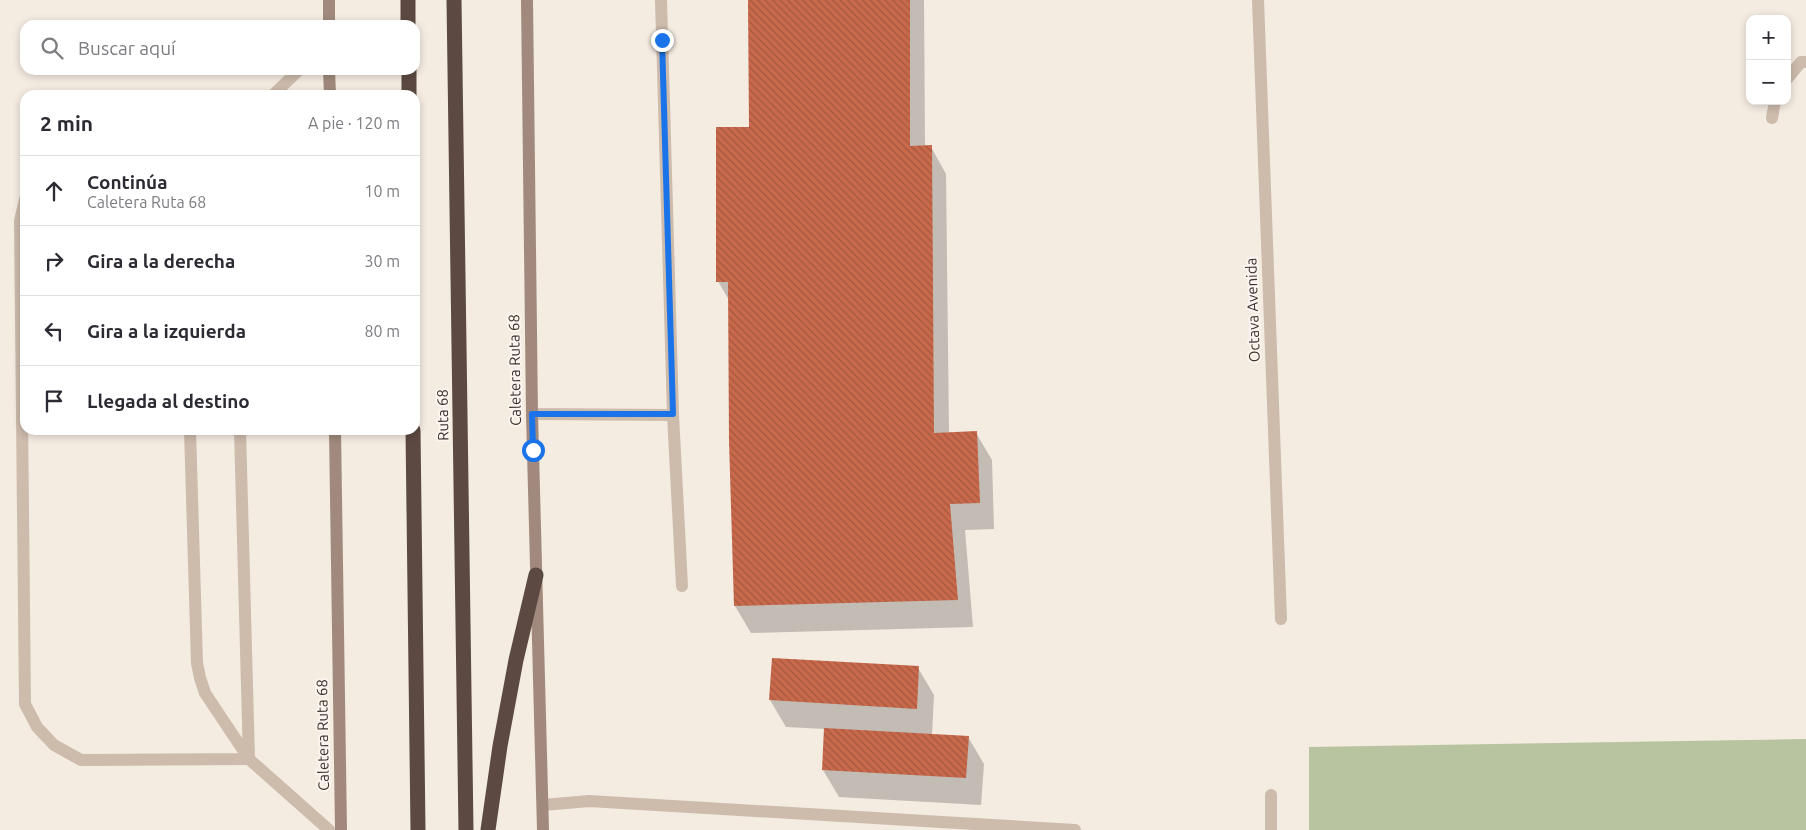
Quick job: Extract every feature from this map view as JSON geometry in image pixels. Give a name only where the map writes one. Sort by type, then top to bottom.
[{"type":"highway","points":[[408,0],[408,20]]},
{"type":"highway","name":"Ruta 68","points":[[454,0],[466,830]]},
{"type":"highway","points":[[409,75],[409,90]]},
{"type":"highway","name":"Ruta 68","points":[[413,435],[418,830]]},
{"type":"highway","points":[[488,830],[500,746],[516,660],[536,575]]},
{"type":"main road","points":[[329,0],[329,20]]},
{"type":"main road","name":"Caletera Ruta 68","points":[[527,0],[532,414],[543,830]]},
{"type":"main road","points":[[329,75],[330,90]]},
{"type":"main road","name":"Caletera Ruta 68","points":[[335,435],[341,830]]},
{"type":"street","points":[[661,0],[673,414],[682,586]]},
{"type":"street","name":"Octava Avenida","points":[[1258,0],[1281,619]]},
{"type":"street","points":[[1791,74],[1801,62],[1806,62]]},
{"type":"street","points":[[278,90],[294,75]]},
{"type":"street","points":[[1772,118],[1774,105]]},
{"type":"street","points":[[532,414],[673,414]]},
{"type":"street","points":[[22,435],[25,704],[37,727],[54,745],[81,760],[249,760]]},
{"type":"street","points":[[190,435],[197,663],[200,678],[206,693],[249,760],[329,830]]},
{"type":"street","points":[[240,435],[249,760]]},
{"type":"street","points":[[1271,795],[1271,830]]},
{"type":"street","points":[[542,806],[589,801],[1075,830]]},
{"type":"green space","points":[[1806,739],[1806,830],[1309,830],[1309,747]]},
{"type":"building","points":[[748,0],[910,0],[910,146],[932,145],[934,433],[977,431],[980,503],[950,504],[958,600],[734,606],[729,440],[728,282],[716,282],[716,127],[749,127]]},
{"type":"building","points":[[772,658],[919,666],[917,709],[769,700]]},
{"type":"building","points":[[824,728],[969,736],[966,778],[822,770]]},
{"type":"route","points":[[533,450],[532,414],[673,414],[662,40]]}]
